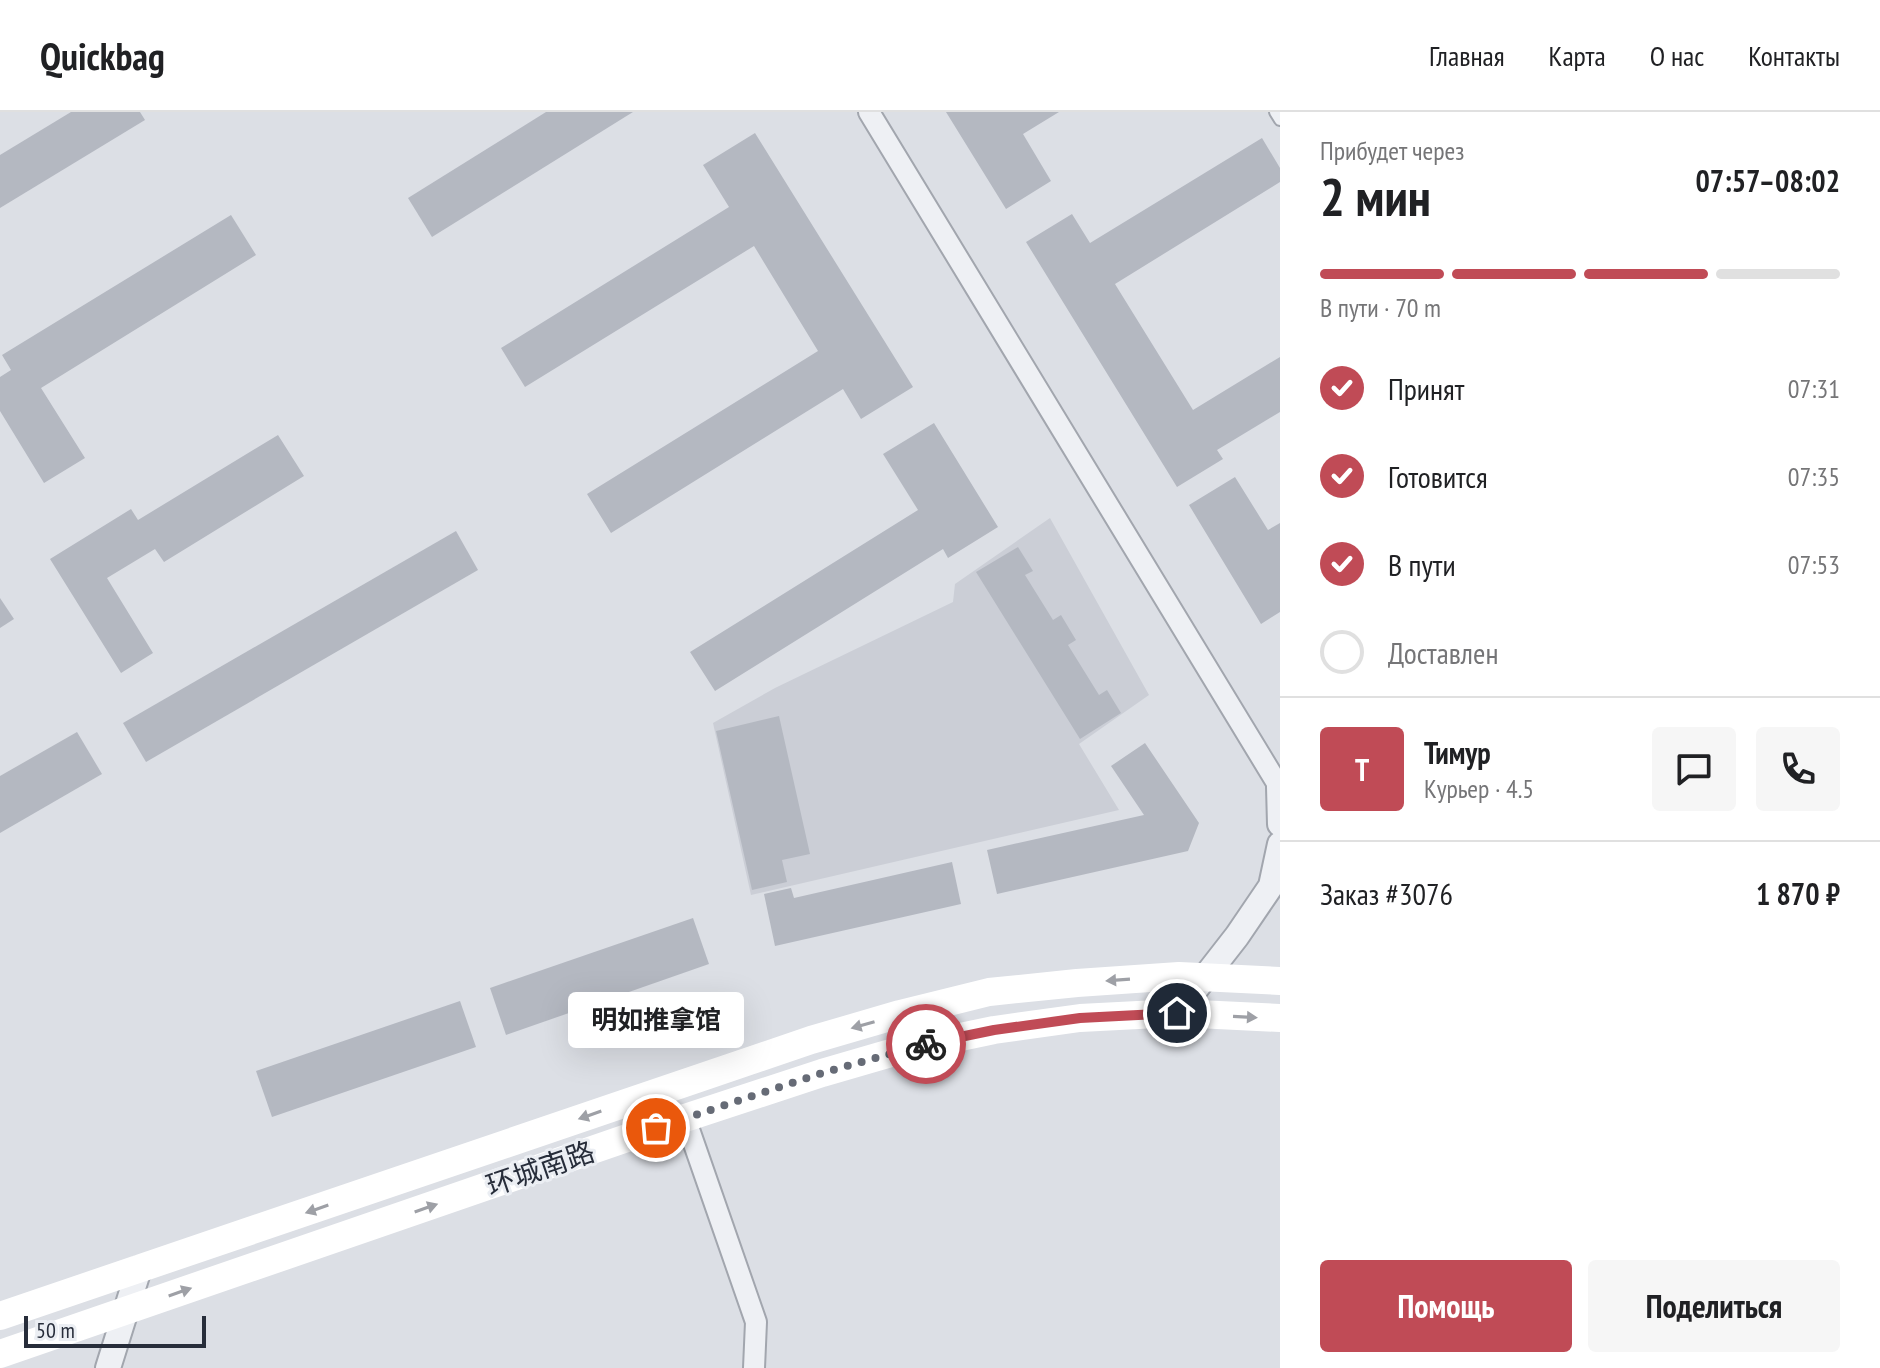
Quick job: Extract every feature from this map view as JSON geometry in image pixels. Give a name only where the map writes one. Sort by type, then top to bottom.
[{"type":"main road","name":"环城南路","points":[[0,1316],[796,1045],[900,1014],[989,992],[1077,983],[1179,976],[1280,981]]},
{"type":"main road","name":"环城南路","points":[[0,1354],[685,1118],[908,1048],[994,1030],[1080,1018],[1177,1013],[1280,1018]]},
{"type":"street","points":[[869,112],[1280,788],[1280,824]]},
{"type":"street","points":[[1177,1013],[1237,936],[1271,886],[1280,844]]},
{"type":"street","points":[[685,1118],[756,1322],[754,1368]]},
{"type":"street","points":[[108,1368],[139,1269]]},
{"type":"lane","points":[[1275,112],[1280,120]]},
{"type":"shaded area","points":[[1050,518],[1149,695],[1079,744],[1119,810],[751,895],[713,723],[775,688],[953,602],[955,584]]},
{"type":"building","points":[[71,112],[140,112],[145,120],[0,208],[0,155]]},
{"type":"building","points":[[546,112],[633,112],[432,237],[408,198]]},
{"type":"building","points":[[946,112],[1059,112],[1023,134],[1051,181],[1006,209]]},
{"type":"building","points":[[755,133],[913,387],[861,419],[843,389],[611,533],[587,494],[818,351],[754,246],[525,387],[501,348],[729,207],[703,165]]},
{"type":"building","points":[[1262,138],[1280,168],[1280,182],[1115,284],[1193,410],[1280,357],[1280,412],[1217,450],[1223,459],[1177,487],[1026,242],[1072,214],[1090,243]]},
{"type":"building","points":[[231,215],[256,255],[41,388],[85,458],[44,483],[0,411],[0,377],[11,370],[2,355]]},
{"type":"building","points":[[934,423],[998,527],[948,558],[943,549],[715,691],[690,652],[918,510],[883,454]]},
{"type":"building","points":[[278,435],[304,476],[164,562],[155,549],[107,578],[153,653],[121,673],[50,559],[131,509],[138,520]]},
{"type":"building","points":[[1235,477],[1268,530],[1280,523],[1280,612],[1261,624],[1189,505]]},
{"type":"building","points":[[456,531],[478,570],[146,762],[123,723]]},
{"type":"building","points":[[1018,547],[1033,571],[1025,575],[1053,620],[1061,615],[1076,640],[1068,645],[1099,695],[1107,690],[1121,713],[1080,739],[976,572]]},
{"type":"building","points":[[0,598],[14,619],[0,628]]},
{"type":"building","points":[[779,716],[810,854],[782,860],[787,882],[752,890],[716,731]]},
{"type":"building","points":[[77,732],[102,774],[0,833],[0,776]]},
{"type":"building","points":[[1145,743],[1199,823],[1188,851],[997,894],[987,850],[1144,815],[1111,766]]},
{"type":"building","points":[[952,862],[961,904],[775,946],[764,894],[791,888],[794,898]]},
{"type":"building","points":[[693,918],[709,964],[506,1035],[490,988]]},
{"type":"building","points":[[460,1001],[476,1047],[272,1117],[256,1071]]},
{"type":"way so far","points":[[656,1128],[822,1073],[926,1044]]},
{"type":"place","name":"明如推拿馆","points":[[656,1128]]},
{"type":"route","points":[[926,1044],[994,1030],[1080,1018],[1177,1013]]}]
